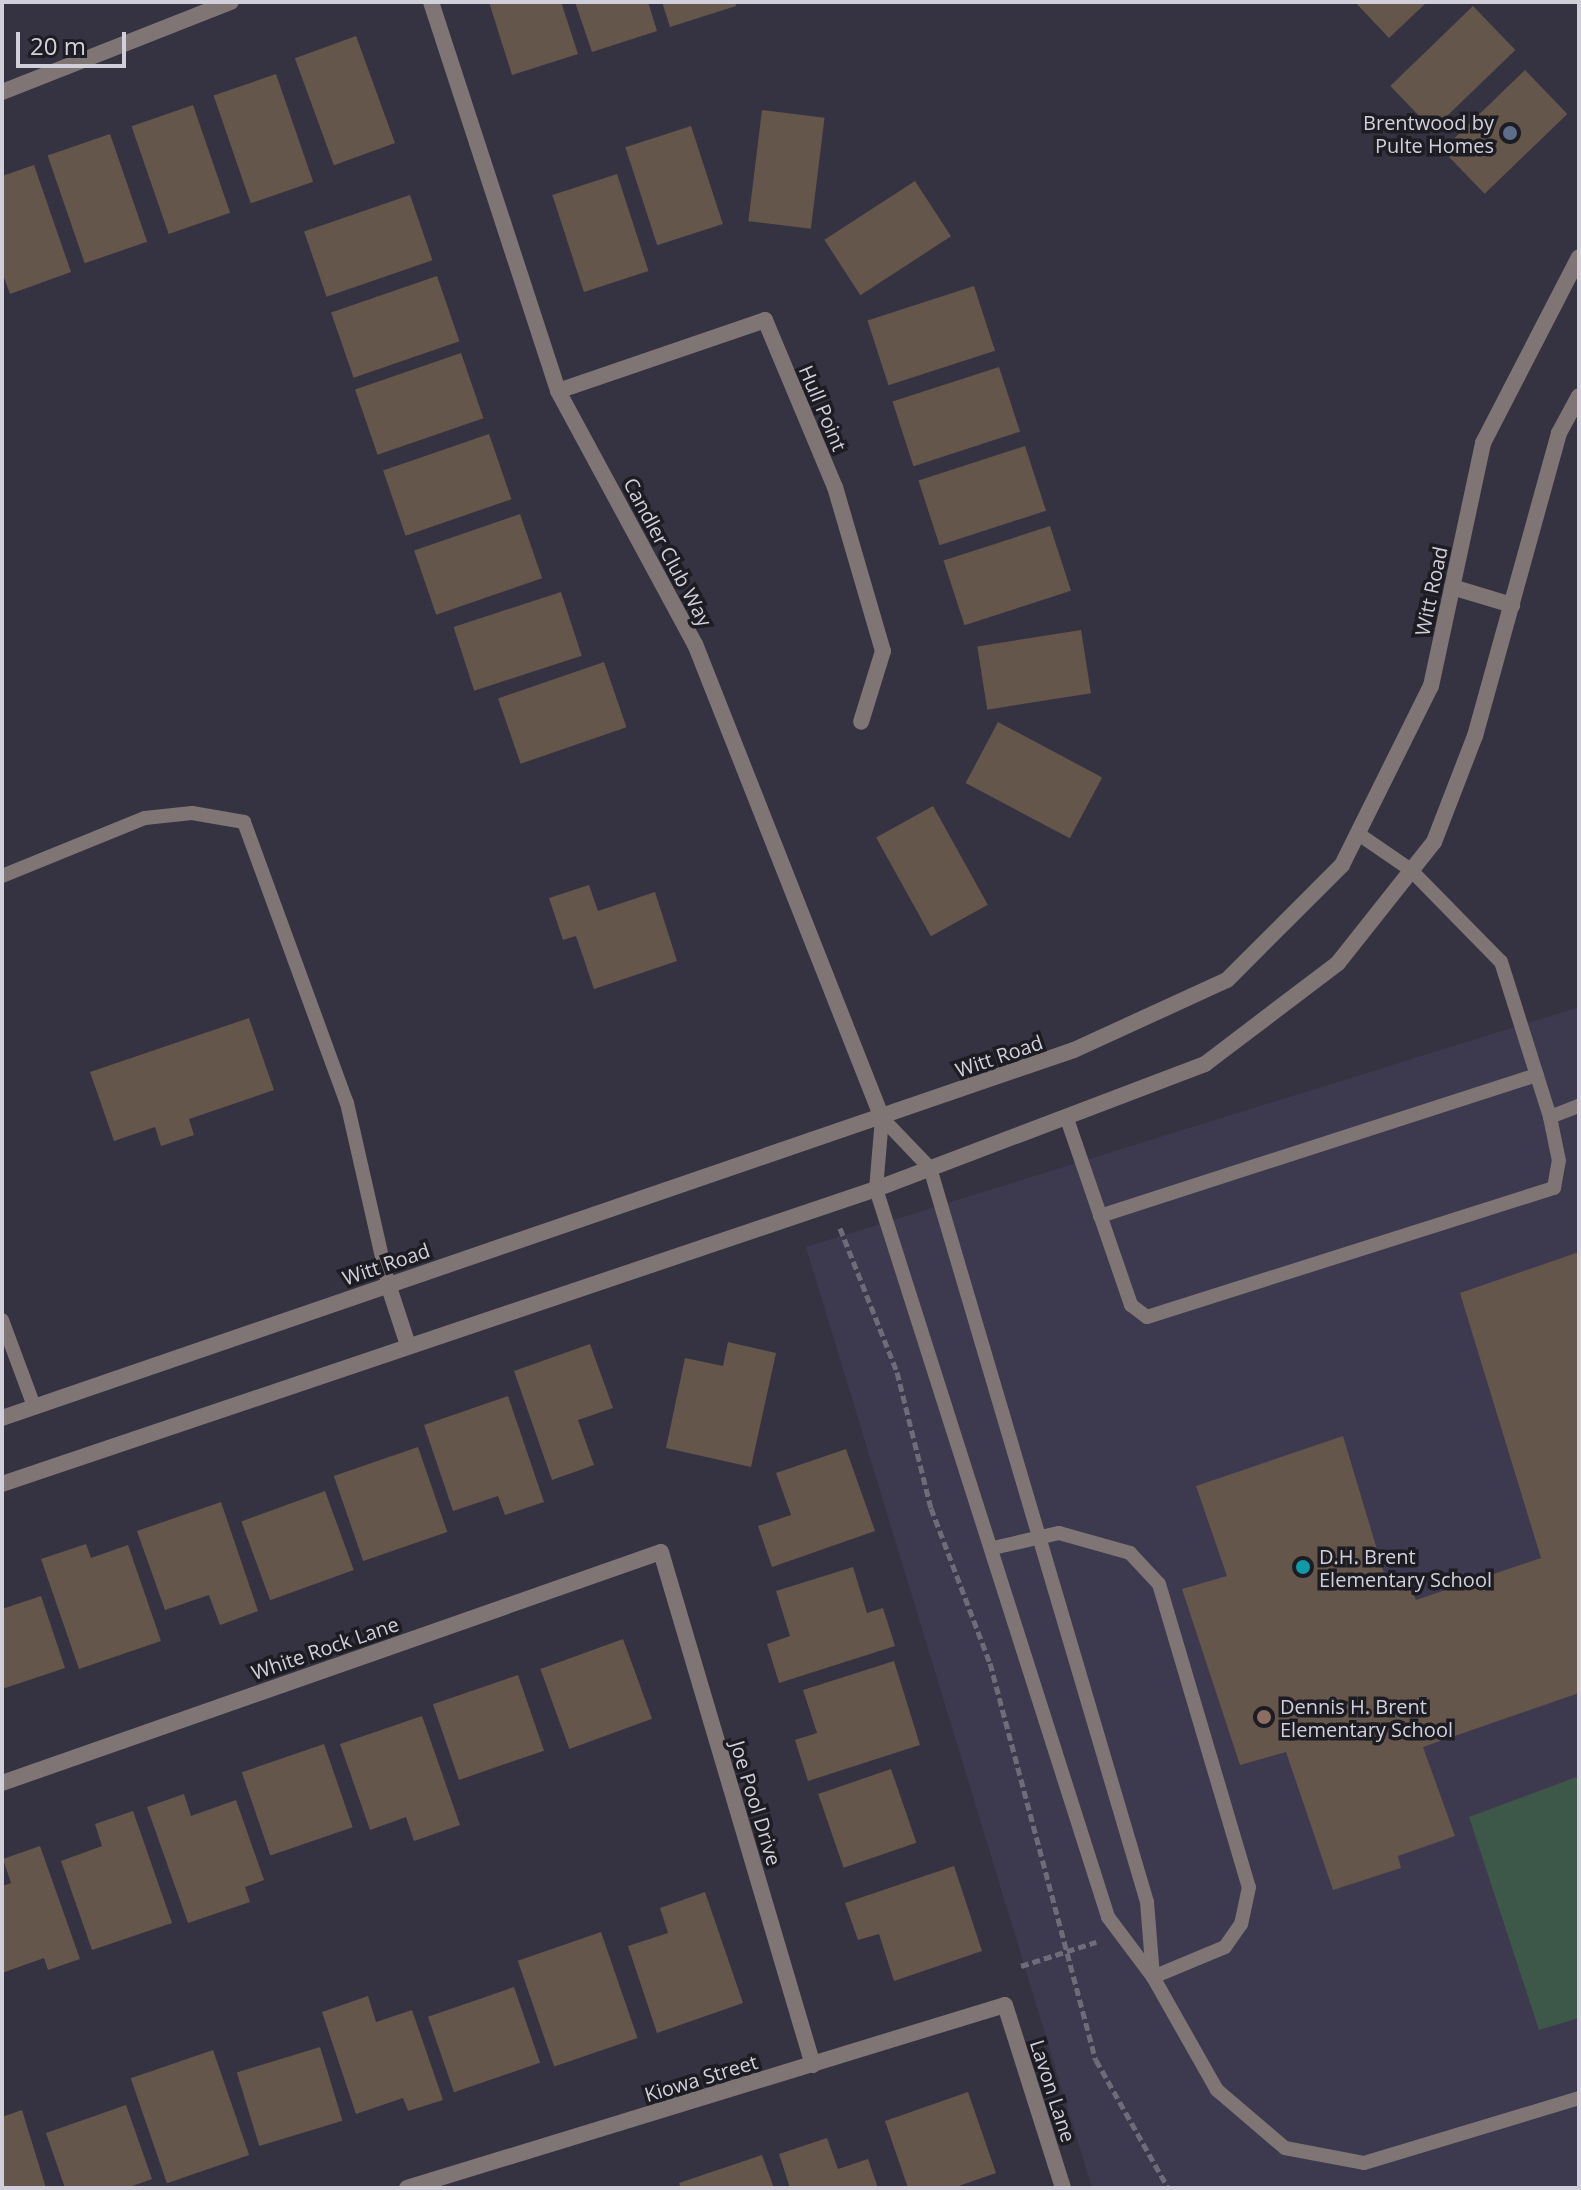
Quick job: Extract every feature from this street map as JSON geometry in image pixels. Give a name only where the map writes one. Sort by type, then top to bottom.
[{"type":"street","points":[[2,92],[231,2]]},
{"type":"street","name":"Candler Club Way","points":[[431,2],[558,391],[695,644],[882,1118]]},
{"type":"street","name":"Witt Road","points":[[2,1418],[1074,1050],[1227,980],[1342,865],[1431,686],[1483,443],[1579,257]]},
{"type":"street","name":"Hull Point","points":[[558,391],[765,320],[835,487],[883,651],[861,722]]},
{"type":"street","points":[[2,1484],[407,1342],[876,1189],[1205,1064],[1338,963],[1434,842],[1475,736],[1559,433],[1579,396]]},
{"type":"street","points":[[1452,587],[1512,605]]},
{"type":"street","points":[[388,1284],[407,1342]]},
{"type":"street","name":"White Rock Lane","points":[[2,1783],[661,1552]]},
{"type":"street","name":"Joe Pool Drive","points":[[661,1552],[813,2065]]},
{"type":"street","name":"Kiowa Street","points":[[407,2188],[1005,2005]]},
{"type":"street","name":"Lavon Lane","points":[[1005,2005],[1063,2188]]},
{"type":"lane","points":[[2,876],[145,818],[192,813],[244,822],[347,1103],[388,1284]]},
{"type":"lane","points":[[1066,1116],[1131,1305],[1147,1317],[1163,1317],[1545,1194],[1554,1188],[1559,1161],[1550,1117],[1501,962],[1411,870],[1357,833]]},
{"type":"lane","points":[[1100,1216],[1537,1075]]},
{"type":"lane","points":[[1550,1117],[1579,1106]]},
{"type":"lane","points":[[882,1118],[930,1168],[1147,1902],[1153,1977]]},
{"type":"lane","points":[[882,1118],[876,1189],[993,1548],[1108,1917],[1153,1977],[1217,2090],[1285,2148],[1364,2163],[1579,2098]]},
{"type":"lane","points":[[2,1320],[34,1406]]},
{"type":"lane","points":[[993,1548],[1038,1533],[1130,1553],[1159,1584],[1225,1796],[1249,1887],[1241,1924],[1225,1947],[1153,1977]]},
{"type":"path","points":[[838,1222],[897,1372],[931,1508],[990,1663],[1096,2060],[1168,2188]]},
{"type":"path","points":[[1021,1966],[1099,1942]]},
{"type":"shaded area","name":"Dennis H. Brent Elementary School","points":[[1579,1007],[1579,2188],[1092,2188],[806,1247]]},
{"type":"green space","points":[[1579,1776],[1579,2018],[1539,2030],[1469,1817]]},
{"type":"building","points":[[489,2],[561,2],[578,54],[512,75]]},
{"type":"building","points":[[575,2],[648,2],[657,31],[592,52]]},
{"type":"building","points":[[662,2],[735,2],[736,6],[670,27]]},
{"type":"building","points":[[1355,2],[1427,2],[1389,38]]},
{"type":"building","points":[[1473,6],[1515,50],[1433,130],[1390,86]]},
{"type":"building","points":[[356,36],[395,143],[334,165],[295,58]]},
{"type":"building","points":[[1525,70],[1567,114],[1485,194],[1442,150]]},
{"type":"building","points":[[276,74],[313,182],[251,203],[214,95]]},
{"type":"building","points":[[193,105],[230,213],[169,234],[132,126]]},
{"type":"building","points":[[762,110],[825,118],[811,229],[748,221]]},
{"type":"building","points":[[691,126],[723,224],[657,245],[625,147]]},
{"type":"building","points":[[110,134],[147,242],[85,263],[48,155]]},
{"type":"building","points":[[34,165],[71,272],[10,294],[2,272],[2,176]]},
{"type":"building","points":[[617,174],[649,271],[584,292],[552,195]]},
{"type":"building","points":[[915,181],[951,236],[860,295],[824,240]]},
{"type":"building","points":[[410,195],[432,260],[327,297],[304,231]]},
{"type":"building","points":[[437,276],[459,341],[354,378],[331,312]]},
{"type":"building","points":[[974,286],[995,351],[888,385],[867,321]]},
{"type":"building","points":[[461,353],[483,418],[378,455],[355,389]]},
{"type":"building","points":[[999,367],[1020,432],[913,466],[892,402]]},
{"type":"building","points":[[489,434],[511,499],[406,536],[383,470]]},
{"type":"building","points":[[1025,446],[1046,511],[939,545],[918,481]]},
{"type":"building","points":[[520,514],[542,578],[436,615],[414,550]]},
{"type":"building","points":[[1050,526],[1071,591],[964,625],[943,561]]},
{"type":"building","points":[[561,592],[582,656],[474,691],[454,627]]},
{"type":"building","points":[[1081,630],[1091,693],[987,710],[977,646]]},
{"type":"building","points":[[604,662],[626,727],[521,764],[498,698]]},
{"type":"building","points":[[998,722],[1102,777],[1070,838],[966,783]]},
{"type":"building","points":[[933,806],[988,905],[931,936],[876,838]]},
{"type":"building","points":[[589,885],[598,911],[655,892],[677,961],[594,989],[576,936],[563,940],[549,898]]},
{"type":"building","points":[[249,1018],[274,1090],[189,1119],[194,1135],[161,1146],[155,1127],[114,1141],[90,1072]]},
{"type":"building","name":"D.H. Brent Elementary School","points":[[1579,1252],[1579,1693],[1423,1747],[1455,1836],[1398,1856],[1401,1868],[1333,1890],[1286,1752],[1240,1765],[1182,1589],[1227,1576],[1196,1486],[1343,1436],[1387,1583],[1406,1579],[1416,1600],[1541,1558],[1460,1293]]},
{"type":"building","points":[[728,1342],[776,1353],[751,1467],[666,1448],[685,1358],[723,1366]]},
{"type":"building","points":[[590,1344],[613,1408],[578,1420],[594,1465],[552,1480],[514,1371]]},
{"type":"building","points":[[508,1396],[544,1502],[505,1515],[498,1496],[453,1511],[424,1425]]},
{"type":"building","points":[[418,1447],[447,1532],[363,1561],[334,1476]]},
{"type":"building","points":[[846,1449],[875,1531],[772,1567],[758,1526],[791,1515],[776,1473]]},
{"type":"building","points":[[325,1491],[354,1570],[270,1600],[241,1521]]},
{"type":"building","points":[[221,1502],[258,1611],[220,1625],[209,1595],[165,1610],[137,1531]]},
{"type":"building","points":[[86,1544],[91,1558],[128,1545],[161,1641],[79,1669],[41,1559]]},
{"type":"building","points":[[853,1567],[867,1613],[883,1608],[895,1646],[779,1683],[767,1644],[790,1636],[776,1591]]},
{"type":"building","points":[[41,1596],[65,1668],[2,1689],[2,1609]]},
{"type":"building","points":[[623,1639],[652,1719],[569,1749],[540,1669]]},
{"type":"building","points":[[894,1661],[920,1745],[808,1781],[795,1740],[817,1733],[803,1690]]},
{"type":"building","points":[[518,1675],[544,1751],[459,1780],[433,1704]]},
{"type":"building","points":[[422,1716],[460,1825],[414,1841],[406,1817],[370,1830],[340,1744]]},
{"type":"building","points":[[324,1744],[353,1827],[270,1856],[242,1772]]},
{"type":"building","points":[[891,1769],[916,1843],[844,1868],[818,1794]]},
{"type":"building","points":[[184,1794],[191,1816],[236,1800],[264,1880],[245,1887],[250,1902],[188,1923],[147,1807]]},
{"type":"building","points":[[133,1811],[172,1923],[92,1950],[61,1861],[102,1846],[95,1824]]},
{"type":"building","points":[[40,1846],[80,1959],[48,1970],[44,1958],[2,1973],[2,1886],[11,1883],[3,1859]]},
{"type":"building","points":[[954,1866],[982,1951],[894,1981],[879,1934],[858,1940],[845,1903]]},
{"type":"building","points":[[705,1892],[743,2003],[657,2033],[628,1946],[668,1933],[660,1908]]},
{"type":"building","points":[[601,1932],[637,2038],[554,2067],[518,1961]]},
{"type":"building","points":[[514,1987],[540,2063],[454,2092],[428,2017]]},
{"type":"building","points":[[368,1996],[376,2022],[412,2010],[443,2100],[408,2111],[403,2098],[356,2114],[322,2012]]},
{"type":"building","points":[[320,2047],[343,2121],[259,2146],[237,2072]]},
{"type":"building","points":[[213,2050],[249,2155],[167,2183],[131,2078]]},
{"type":"building","points":[[968,2092],[996,2173],[953,2188],[908,2188],[885,2121]]},
{"type":"building","points":[[126,2105],[152,2179],[127,2188],[65,2188],[46,2133]]},
{"type":"building","points":[[22,2110],[46,2188],[2,2188],[2,2117]]},
{"type":"building","points":[[827,2138],[838,2169],[868,2159],[878,2188],[790,2188],[779,2154]]},
{"type":"building","points":[[762,2155],[774,2188],[681,2188],[679,2183]]},
{"type":"place","name":"Brentwood by Pulte Homes","points":[[1510,133]]},
{"type":"place","name":"D.H. Brent Elementary School","points":[[1303,1567]]},
{"type":"place","name":"Dennis H. Brent Elementary School","points":[[1264,1717]]}]
